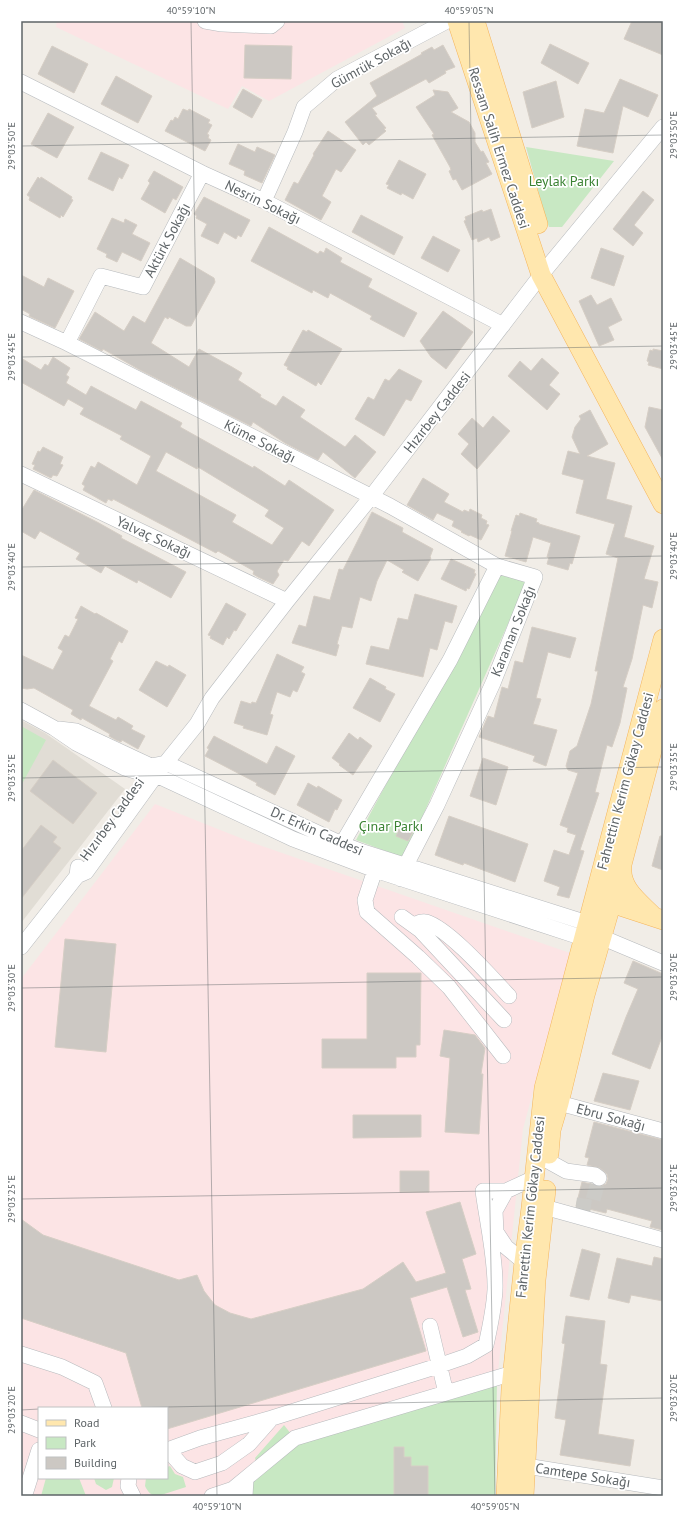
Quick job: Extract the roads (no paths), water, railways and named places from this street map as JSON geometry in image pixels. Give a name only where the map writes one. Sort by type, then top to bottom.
[{"type":"main road","name":"Ressam Salih Ermez Caddesi","points":[[457,21],[541,275],[663,504]]},
{"type":"main road","name":"Ressam Salih Ermez Caddesi","points":[[475,21],[542,236],[541,275]]},
{"type":"main road","name":"Fahrettin Kerim Gökay Caddesi","points":[[506,1496],[513,1373],[545,1079],[592,936],[663,639]]},
{"type":"main road","name":"Fahrettin Kerim Gökay Caddesi","points":[[611,903],[663,708]]},
{"type":"main road","points":[[622,864],[622,879],[626,887],[658,919]]},
{"type":"main road","points":[[592,936],[611,903],[658,919]]},
{"type":"main road","points":[[592,936],[616,920],[658,919]]},
{"type":"main road","name":"Fahrettin Kerim Gökay Caddesi","points":[[524,1496],[536,1280],[553,1210],[548,1161],[551,1130],[585,995],[592,936]]},
{"type":"street","points":[[205,21],[222,24],[271,26],[277,21]]},
{"type":"street","name":"Gümrük Sokağı","points":[[264,201],[295,132],[304,106],[336,79],[447,21]]},
{"type":"street","name":"Nesrin Sokağı","points":[[24,89],[202,174],[264,201],[503,325]]},
{"type":"street","name":"Hızırbey Caddesi","points":[[151,772],[166,763],[197,724],[212,698],[287,600],[371,497],[541,275],[663,127]]},
{"type":"street","name":"Aktürk Sokağı","points":[[68,343],[101,276],[143,287],[202,174]]},
{"type":"street","name":"Küme Sokağı","points":[[21,322],[68,343],[371,497],[434,530],[497,566]]},
{"type":"street","name":"Yalvaç Sokağı","points":[[21,474],[287,600]]},
{"type":"street","points":[[342,844],[450,660],[497,566]]},
{"type":"street","name":"Karaman Sokağı","points":[[403,872],[437,804],[493,683],[535,577],[497,566]]},
{"type":"street","name":"Hızırbey Caddesi","points":[[21,947],[151,772],[189,717],[212,698]]},
{"type":"street","name":"Dr. Erkin Caddesi","points":[[21,710],[54,728],[76,743],[125,768],[151,772],[293,839],[403,872],[592,936],[663,963]]},
{"type":"street","name":"Dr. Erkin Caddesi","points":[[166,763],[342,844],[377,864]]},
{"type":"street","points":[[377,864],[365,900],[367,912],[434,972],[464,1004],[503,1056]]},
{"type":"street","points":[[504,1020],[445,957],[408,921],[418,923],[424,922],[442,930],[509,996]]},
{"type":"street","points":[[434,972],[445,957]]},
{"type":"street","name":"Ebru Sokağı","points":[[559,1102],[663,1131]]},
{"type":"street","points":[[548,1161],[566,1171],[595,1175],[599,1178]]},
{"type":"street","points":[[272,1418],[248,1444],[222,1463],[195,1472],[182,1466],[168,1450],[200,1438],[272,1418],[438,1366],[467,1356],[486,1345],[491,1322],[495,1289],[494,1265],[483,1191],[506,1191],[534,1178]]},
{"type":"street","points":[[506,1191],[495,1210],[496,1232],[506,1247],[524,1262]]},
{"type":"street","points":[[553,1210],[576,1205]]},
{"type":"street","points":[[553,1210],[663,1240]]},
{"type":"street","points":[[430,1326],[438,1366],[446,1393]]},
{"type":"street","points":[[21,1354],[62,1367],[95,1383],[104,1407]]},
{"type":"street","points":[[212,1496],[233,1489],[295,1438],[513,1373]]},
{"type":"street","points":[[21,1423],[38,1430]]},
{"type":"street","points":[[21,1491],[26,1491],[38,1453]]},
{"type":"street","name":"Camtepe Sokağı","points":[[526,1466],[663,1488]]},
{"type":"street","points":[[129,1479],[128,1486],[133,1496]]},
{"type":"street","points":[[245,1496],[246,1479]]},
{"type":"tunnel","points":[[576,1205],[591,1207],[599,1178]]},
{"type":"park label","name":"Leylak Parkı","points":[[564,181]]},
{"type":"park label","name":"Çınar Parkı","points":[[391,826]]}]
